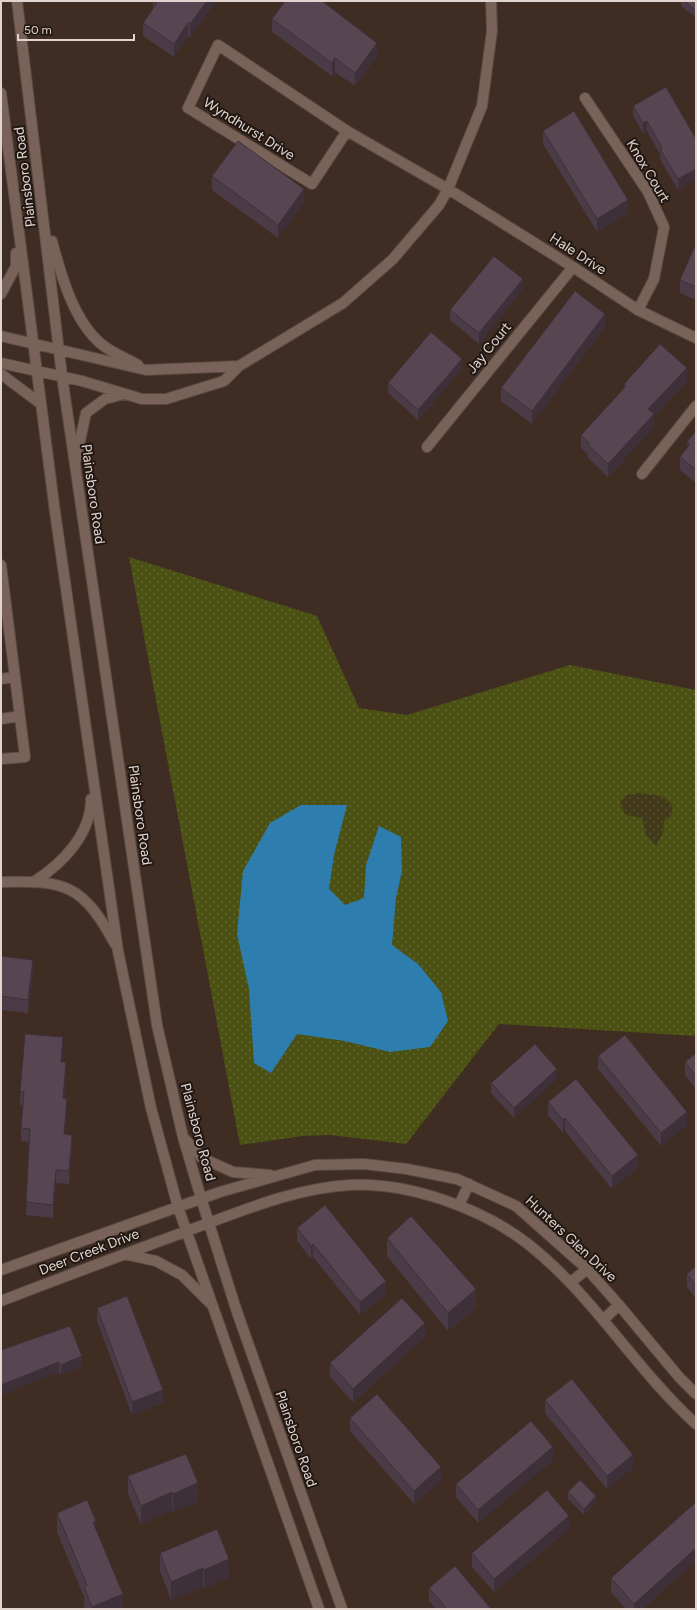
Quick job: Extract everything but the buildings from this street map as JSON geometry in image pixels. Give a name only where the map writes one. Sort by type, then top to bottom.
[{"type":"street","name":"Plainsboro Road","points":[[17,1],[74,467],[153,1000],[183,1137],[201,1198],[237,1312],[342,1609]]},
{"type":"street","points":[[1,363],[62,376],[142,399],[166,399],[181,396],[224,381],[239,366],[343,303],[393,259],[439,205],[448,189],[482,106],[492,31],[491,1]]},
{"type":"street","name":"Wyndhurst Drive","points":[[347,132],[312,184],[188,108],[218,45],[347,132],[448,189]]},
{"type":"street","name":"Plainsboro Road","points":[[1,93],[17,227],[34,343],[41,404],[118,951],[151,1108],[178,1207],[211,1305],[319,1609]]},
{"type":"street","name":"Knox Court","points":[[585,98],[648,192],[664,227],[654,279],[638,310]]},
{"type":"street","name":"Hale Drive","points":[[448,189],[573,267],[638,310],[696,338]]},
{"type":"street","points":[[43,208],[58,266],[76,313],[100,343],[146,370]]},
{"type":"street","points":[[1,294],[16,266],[17,227]]},
{"type":"street","name":"Jay Court","points":[[427,447],[573,267]]},
{"type":"street","points":[[1,336],[146,370],[239,366]]},
{"type":"street","points":[[1,374],[41,404]]},
{"type":"street","points":[[74,467],[86,413],[105,399],[124,393]]},
{"type":"street","points":[[642,474],[696,406]]},
{"type":"street","points":[[1,565],[6,639],[15,677],[26,757],[1,759]]},
{"type":"street","points":[[1,679],[15,677]]},
{"type":"street","points":[[1,719],[20,716]]},
{"type":"street","points":[[35,881],[66,856],[85,828],[91,812],[92,769]]},
{"type":"street","points":[[1,882],[35,881],[52,883],[67,888],[81,897],[93,908],[118,951]]},
{"type":"street","points":[[183,1137],[202,1158],[233,1172],[278,1175]]},
{"type":"street","name":"Hunters Glen Drive","points":[[201,1198],[315,1165],[364,1164],[408,1169],[457,1179],[516,1206],[587,1269],[619,1305],[678,1377],[696,1394]]},
{"type":"street","points":[[459,1205],[468,1184]]},
{"type":"street","points":[[209,1223],[305,1191],[350,1185],[397,1187],[459,1205],[483,1216],[527,1243],[570,1282],[604,1319],[670,1401],[696,1424]]},
{"type":"street","name":"Deer Creek Drive","points":[[1,1270],[201,1198]]},
{"type":"street","name":"Deer Creek Drive","points":[[1,1301],[209,1223]]},
{"type":"street","points":[[124,1254],[156,1261],[182,1275],[211,1305]]},
{"type":"street","points":[[570,1282],[587,1269]]},
{"type":"street","points":[[604,1319],[619,1305]]},
{"type":"green space","points":[[129,557],[317,616],[359,708],[407,715],[570,665],[696,690],[696,1036],[499,1024],[406,1144],[330,1135],[303,1136],[240,1145]]},
{"type":"sand","points":[[639,793],[662,797],[670,802],[673,807],[671,816],[664,821],[663,833],[656,846],[646,835],[642,818],[626,815],[622,809],[620,802],[627,795]]},
{"type":"water","points":[[301,805],[347,805],[334,855],[329,889],[345,905],[364,898],[366,865],[379,826],[401,837],[402,871],[396,898],[392,945],[418,964],[441,992],[448,1021],[430,1047],[390,1052],[345,1041],[297,1034],[271,1073],[254,1063],[249,989],[237,934],[243,871],[270,823]]}]
